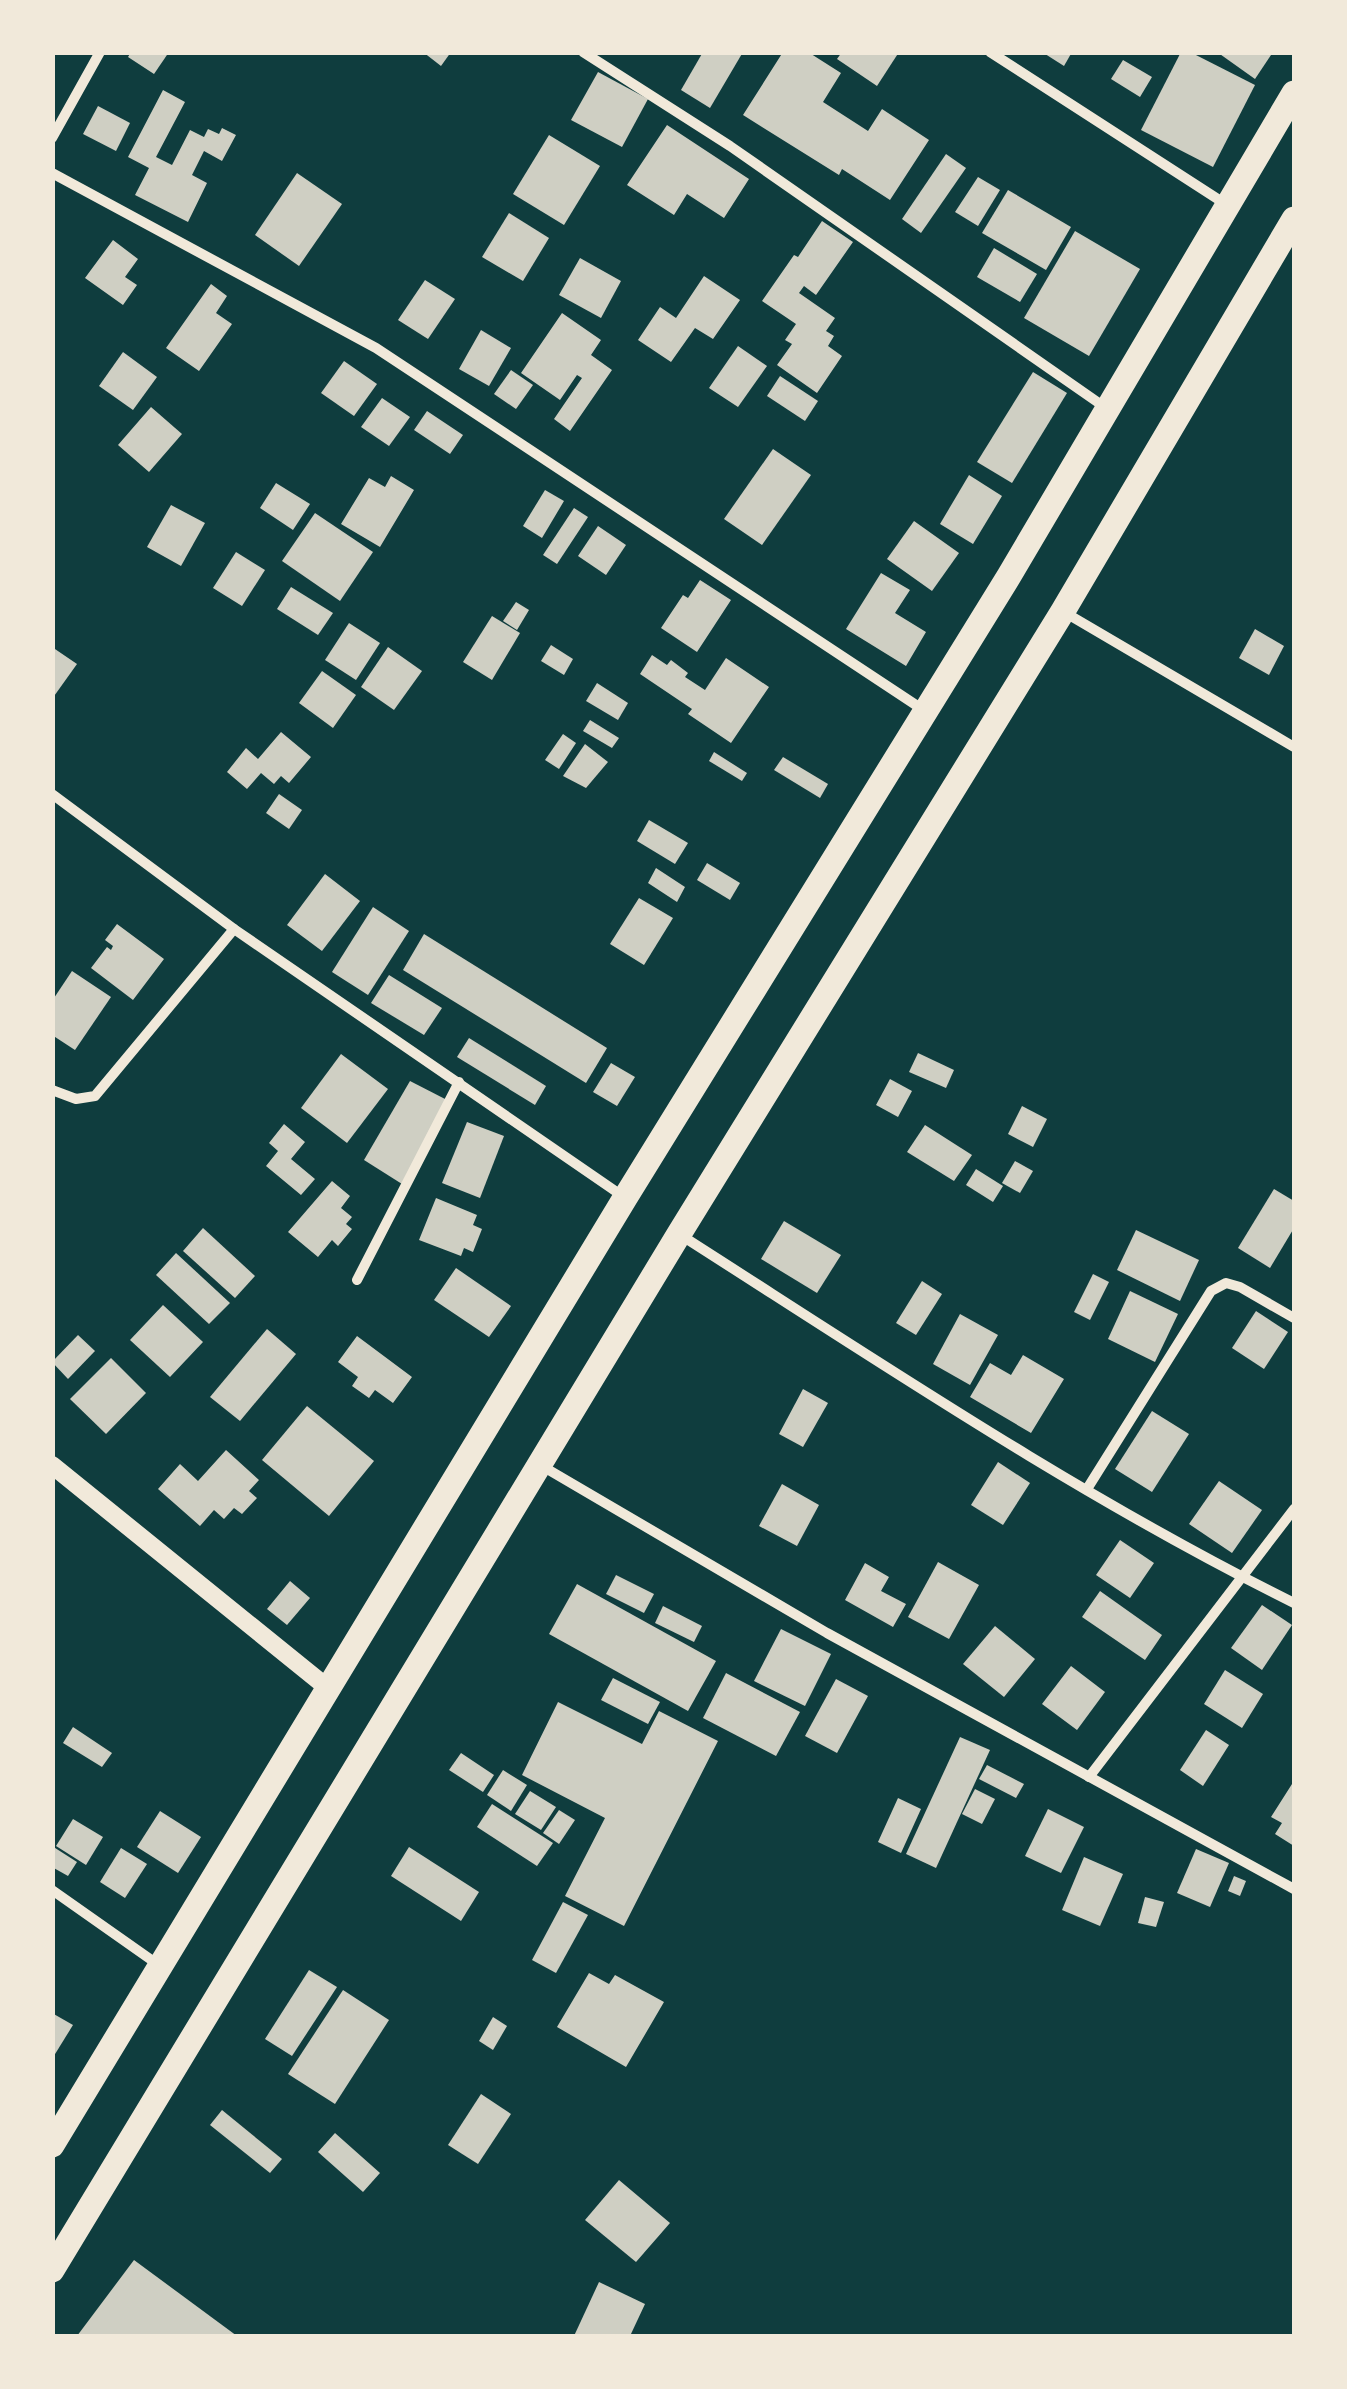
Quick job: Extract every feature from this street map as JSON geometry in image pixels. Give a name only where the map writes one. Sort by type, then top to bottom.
[{"type":"main road","points":[[52,2145],[926,711],[1294,93]]},
{"type":"main road","points":[[52,2270],[680,1234],[1063,612],[1294,219]]},
{"type":"street","points":[[52,138],[100,52]]},
{"type":"street","points":[[583,52],[730,146],[1106,408]]},
{"type":"street","points":[[990,52],[1228,205]]},
{"type":"street","points":[[52,173],[376,348],[926,711]]},
{"type":"street","points":[[1063,612],[1294,747]]},
{"type":"street","points":[[52,794],[234,929],[626,1198]]},
{"type":"street","points":[[52,1090],[76,1099],[95,1096],[234,929]]},
{"type":"street","points":[[357,1280],[459,1082]]},
{"type":"street","points":[[680,1234],[1001,1440],[1294,1603]]},
{"type":"street","points":[[1086,1488],[1211,1291],[1226,1283],[1240,1286],[1294,1318]]},
{"type":"street","points":[[52,1465],[329,1690]]},
{"type":"street","points":[[541,1466],[827,1633],[1294,1889]]},
{"type":"street","points":[[1090,1777],[1294,1509]]},
{"type":"street","points":[[52,1890],[161,1966]]},
{"type":"building","points":[[131,52],[169,52],[154,74],[128,57]]},
{"type":"building","points":[[423,52],[451,52],[441,66]]},
{"type":"building","points":[[703,52],[743,52],[710,108],[681,90]]},
{"type":"building","points":[[783,52],[808,52],[841,73],[823,102],[868,131],[882,109],[929,140],[890,200],[842,169],[839,175],[743,115]]},
{"type":"building","points":[[842,52],[899,52],[877,86],[837,59]]},
{"type":"building","points":[[1042,52],[1072,52],[1064,66]]},
{"type":"building","points":[[1181,52],[1190,52],[1255,85],[1213,167],[1141,130]]},
{"type":"building","points":[[1217,52],[1273,52],[1255,79]]},
{"type":"building","points":[[1123,60],[1152,77],[1140,97],[1111,79]]},
{"type":"building","points":[[598,72],[648,99],[622,147],[571,120]]},
{"type":"building","points":[[163,90],[185,102],[156,157],[172,165],[190,130],[204,137],[208,129],[219,134],[222,128],[236,135],[222,161],[204,151],[192,175],[207,183],[188,222],[135,195],[149,168],[128,157]]},
{"type":"building","points":[[98,106],[130,123],[116,151],[83,134]]},
{"type":"building","points":[[667,125],[749,179],[724,218],[687,194],[674,215],[627,185]]},
{"type":"building","points":[[549,135],[600,166],[564,225],[513,194]]},
{"type":"building","points":[[946,154],[966,168],[921,233],[902,219]]},
{"type":"building","points":[[297,173],[342,204],[299,266],[255,235]]},
{"type":"building","points":[[978,177],[1000,190],[978,226],[955,212]]},
{"type":"building","points":[[1008,190],[1071,227],[1046,270],[982,233]]},
{"type":"building","points":[[509,213],[549,238],[523,281],[482,257]]},
{"type":"building","points":[[822,221],[853,242],[816,295],[804,286],[799,293],[835,318],[826,331],[834,336],[828,346],[842,356],[817,393],[777,365],[792,344],[785,340],[796,324],[762,301]]},
{"type":"building","points":[[1075,231],[1140,269],[1089,356],[1024,318]]},
{"type":"building","points":[[113,240],[138,259],[125,277],[137,285],[123,305],[85,278]]},
{"type":"building","points":[[994,248],[1037,274],[1020,302],[977,277]]},
{"type":"building","points":[[580,258],[621,281],[601,318],[559,295]]},
{"type":"building","points":[[704,276],[740,300],[713,339],[695,328],[671,362],[638,340],[660,307],[676,318]]},
{"type":"building","points":[[425,280],[455,299],[428,339],[398,320]]},
{"type":"building","points":[[211,284],[227,296],[216,313],[232,324],[199,371],[166,348]]},
{"type":"building","points":[[562,313],[601,340],[591,355],[612,370],[570,431],[554,419],[582,378],[577,375],[560,400],[521,373]]},
{"type":"building","points":[[481,330],[511,348],[489,386],[459,369]]},
{"type":"building","points":[[738,346],[767,366],[738,407],[709,388]]},
{"type":"building","points":[[123,352],[157,377],[133,410],[99,386]]},
{"type":"building","points":[[344,361],[377,384],[354,416],[321,393]]},
{"type":"building","points":[[511,370],[533,385],[516,409],[494,394]]},
{"type":"building","points":[[1033,372],[1067,393],[1012,483],[977,462]]},
{"type":"building","points":[[780,376],[818,401],[805,421],[767,396]]},
{"type":"building","points":[[382,398],[410,417],[389,446],[361,427]]},
{"type":"building","points":[[151,407],[182,434],[149,472],[118,445]]},
{"type":"building","points":[[427,411],[463,435],[450,454],[414,430]]},
{"type":"building","points":[[773,449],[811,475],[762,545],[724,519]]},
{"type":"building","points":[[969,475],[1002,496],[973,544],[940,524]]},
{"type":"building","points":[[391,476],[414,490],[380,547],[341,524],[369,478],[385,487]]},
{"type":"building","points":[[276,483],[310,504],[293,530],[260,508]]},
{"type":"building","points":[[545,490],[564,501],[542,538],[523,526]]},
{"type":"building","points":[[171,505],[205,523],[181,566],[147,547]]},
{"type":"building","points":[[574,508],[588,517],[557,564],[543,555]]},
{"type":"building","points":[[315,513],[373,552],[340,601],[282,561]]},
{"type":"building","points":[[914,521],[959,553],[932,591],[887,559]]},
{"type":"building","points":[[598,526],[626,545],[606,575],[578,556]]},
{"type":"building","points":[[236,552],[265,570],[242,606],[213,588]]},
{"type":"building","points":[[881,573],[910,590],[895,613],[926,632],[906,666],[846,629]]},
{"type":"building","points":[[700,580],[731,600],[697,652],[661,628],[683,595],[688,598]]},
{"type":"building","points":[[291,587],[333,613],[318,635],[277,609]]},
{"type":"building","points":[[516,602],[529,610],[517,630],[503,621]]},
{"type":"building","points":[[492,616],[520,633],[492,680],[463,662]]},
{"type":"building","points":[[349,623],[380,643],[356,680],[325,660]]},
{"type":"building","points":[[1255,629],[1284,646],[1269,675],[1239,658]]},
{"type":"building","points":[[551,645],[573,659],[564,675],[541,661]]},
{"type":"building","points":[[52,647],[77,664],[52,699]]},
{"type":"building","points":[[388,647],[422,671],[394,710],[361,687]]},
{"type":"building","points":[[652,655],[667,665],[671,660],[688,673],[685,677],[705,690],[726,658],[769,687],[731,743],[688,714],[692,709],[640,674]]},
{"type":"building","points":[[322,671],[356,695],[333,728],[299,703]]},
{"type":"building","points":[[597,683],[628,703],[618,720],[586,701]]},
{"type":"building","points":[[590,720],[619,738],[612,748],[583,731]]},
{"type":"building","points":[[281,732],[311,757],[289,783],[281,776],[274,784],[261,773],[247,789],[227,772],[246,748],[258,759]]},
{"type":"building","points":[[563,734],[576,743],[559,769],[545,760]]},
{"type":"building","points":[[585,744],[608,762],[586,788],[563,776]]},
{"type":"building","points":[[714,752],[747,773],[742,781],[709,761]]},
{"type":"building","points":[[783,757],[828,784],[820,798],[774,770]]},
{"type":"building","points":[[279,794],[302,810],[289,829],[266,813]]},
{"type":"building","points":[[649,820],[688,843],[675,864],[637,841]]},
{"type":"building","points":[[707,863],[740,883],[730,900],[697,880]]},
{"type":"building","points":[[656,868],[685,887],[677,902],[648,883]]},
{"type":"building","points":[[325,874],[360,901],[322,951],[287,925]]},
{"type":"building","points":[[639,898],[673,918],[644,965],[610,944]]},
{"type":"building","points":[[373,907],[409,931],[368,995],[332,972]]},
{"type":"building","points":[[117,924],[164,959],[133,1000],[91,968],[107,947],[111,950],[113,946],[105,940]]},
{"type":"building","points":[[424,934],[607,1048],[586,1083],[403,970]]},
{"type":"building","points":[[72,971],[111,997],[75,1050],[52,1035],[52,1001]]},
{"type":"building","points":[[389,975],[442,1008],[424,1035],[371,1003]]},
{"type":"building","points":[[469,1038],[546,1086],[535,1105],[457,1057]]},
{"type":"building","points":[[918,1053],[954,1070],[946,1088],[909,1072]]},
{"type":"building","points":[[341,1054],[388,1089],[347,1143],[301,1108]]},
{"type":"building","points":[[611,1063],[635,1077],[617,1106],[593,1092]]},
{"type":"building","points":[[890,1079],[912,1091],[898,1117],[876,1105]]},
{"type":"building","points":[[410,1081],[447,1100],[402,1184],[364,1160]]},
{"type":"building","points":[[1022,1106],[1047,1119],[1033,1147],[1008,1134]]},
{"type":"building","points":[[467,1122],[504,1136],[480,1198],[442,1183]]},
{"type":"building","points":[[284,1124],[305,1142],[291,1159],[315,1179],[301,1195],[266,1166],[278,1151],[269,1143]]},
{"type":"building","points":[[925,1125],[972,1155],[954,1181],[907,1152]]},
{"type":"building","points":[[1015,1161],[1033,1171],[1020,1193],[1002,1183]]},
{"type":"building","points":[[976,1169],[1003,1186],[993,1202],[966,1185]]},
{"type":"building","points":[[332,1181],[350,1196],[341,1208],[352,1217],[346,1224],[352,1229],[338,1246],[332,1240],[318,1257],[288,1232]]},
{"type":"building","points":[[1274,1189],[1294,1201],[1294,1228],[1270,1268],[1238,1248]]},
{"type":"building","points":[[436,1198],[477,1215],[473,1225],[482,1229],[473,1252],[464,1248],[461,1256],[419,1240]]},
{"type":"building","points":[[784,1221],[841,1255],[817,1293],[761,1259]]},
{"type":"building","points":[[203,1228],[255,1276],[235,1298],[183,1251]]},
{"type":"building","points":[[1136,1230],[1199,1260],[1180,1301],[1117,1270]]},
{"type":"building","points":[[176,1253],[230,1303],[209,1324],[156,1275]]},
{"type":"building","points":[[456,1268],[511,1306],[489,1337],[434,1300]]},
{"type":"building","points":[[1093,1274],[1109,1282],[1090,1320],[1074,1312]]},
{"type":"building","points":[[922,1281],[942,1294],[916,1335],[896,1323]]},
{"type":"building","points":[[1130,1291],[1178,1314],[1155,1362],[1108,1339]]},
{"type":"building","points":[[163,1305],[203,1342],[170,1377],[130,1340]]},
{"type":"building","points":[[1256,1311],[1288,1332],[1264,1369],[1232,1348]]},
{"type":"building","points":[[960,1314],[998,1335],[970,1385],[933,1364]]},
{"type":"building","points":[[267,1329],[296,1354],[240,1421],[210,1397]]},
{"type":"building","points":[[78,1335],[95,1351],[68,1379],[52,1362]]},
{"type":"building","points":[[357,1336],[412,1377],[393,1403],[375,1390],[369,1398],[352,1386],[358,1377],[338,1362]]},
{"type":"building","points":[[1023,1355],[1064,1379],[1031,1433],[970,1397],[990,1363],[1011,1375]]},
{"type":"building","points":[[111,1358],[146,1393],[106,1434],[70,1399]]},
{"type":"building","points":[[803,1389],[828,1403],[803,1447],[779,1434]]},
{"type":"building","points":[[307,1406],[374,1461],[329,1516],[262,1460]]},
{"type":"building","points":[[1152,1411],[1189,1434],[1152,1492],[1115,1469]]},
{"type":"building","points":[[226,1450],[259,1480],[249,1491],[257,1498],[242,1514],[234,1508],[224,1519],[214,1510],[200,1526],[158,1489],[180,1464],[198,1481]]},
{"type":"building","points":[[998,1462],[1030,1483],[1003,1525],[971,1505]]},
{"type":"building","points":[[1219,1481],[1262,1510],[1232,1553],[1189,1524]]},
{"type":"building","points":[[782,1484],[819,1505],[797,1546],[759,1526]]},
{"type":"building","points":[[1120,1540],[1154,1563],[1130,1598],[1096,1575]]},
{"type":"building","points":[[938,1562],[979,1585],[949,1639],[908,1617]]},
{"type":"building","points":[[865,1563],[889,1577],[881,1591],[906,1604],[893,1627],[845,1600]]},
{"type":"building","points":[[616,1575],[654,1594],[644,1613],[606,1594]]},
{"type":"building","points":[[290,1581],[310,1598],[287,1625],[267,1609]]},
{"type":"building","points":[[577,1584],[716,1661],[688,1711],[549,1634]]},
{"type":"building","points":[[1100,1591],[1162,1635],[1145,1660],[1082,1617]]},
{"type":"building","points":[[1262,1605],[1292,1625],[1262,1670],[1231,1648]]},
{"type":"building","points":[[663,1606],[702,1626],[694,1642],[655,1623]]},
{"type":"building","points":[[995,1626],[1035,1659],[1004,1697],[963,1664]]},
{"type":"building","points":[[781,1629],[831,1654],[805,1706],[754,1681]]},
{"type":"building","points":[[1071,1666],[1105,1692],[1077,1730],[1042,1704]]},
{"type":"building","points":[[1225,1670],[1263,1694],[1242,1728],[1204,1704]]},
{"type":"building","points":[[726,1673],[800,1712],[776,1756],[703,1718]]},
{"type":"building","points":[[613,1678],[660,1702],[648,1724],[601,1700]]},
{"type":"building","points":[[836,1679],[868,1696],[837,1753],[805,1736]]},
{"type":"building","points":[[558,1702],[642,1744],[659,1711],[718,1741],[624,1926],[565,1896],[605,1818],[522,1775]]},
{"type":"building","points":[[73,1727],[112,1753],[102,1767],[63,1743]]},
{"type":"building","points":[[1206,1730],[1229,1745],[1203,1786],[1180,1770]]},
{"type":"building","points":[[960,1737],[990,1750],[936,1868],[906,1854]]},
{"type":"building","points":[[461,1753],[494,1775],[483,1792],[449,1770]]},
{"type":"building","points":[[987,1765],[1024,1784],[1016,1798],[979,1779]]},
{"type":"building","points":[[503,1770],[527,1785],[511,1811],[487,1795]]},
{"type":"building","points":[[1292,1784],[1294,1846],[1275,1834],[1282,1823],[1271,1817]]},
{"type":"building","points":[[975,1789],[995,1799],[982,1824],[962,1814]]},
{"type":"building","points":[[530,1791],[556,1807],[541,1830],[515,1814]]},
{"type":"building","points":[[898,1798],[921,1809],[901,1853],[878,1842]]},
{"type":"building","points":[[492,1804],[553,1843],[537,1866],[477,1827]]},
{"type":"building","points":[[1048,1809],[1084,1827],[1061,1873],[1025,1856]]},
{"type":"building","points":[[559,1810],[575,1820],[559,1844],[543,1833]]},
{"type":"building","points":[[160,1811],[201,1837],[178,1873],[137,1847]]},
{"type":"building","points":[[73,1819],[103,1837],[86,1865],[56,1846]]},
{"type":"building","points":[[52,1846],[77,1862],[68,1876],[52,1867]]},
{"type":"building","points":[[409,1847],[479,1892],[461,1921],[391,1876]]},
{"type":"building","points":[[121,1848],[147,1864],[125,1898],[100,1882]]},
{"type":"building","points":[[1196,1849],[1229,1863],[1210,1907],[1177,1893]]},
{"type":"building","points":[[1084,1857],[1123,1874],[1100,1926],[1062,1910]]},
{"type":"building","points":[[1234,1876],[1246,1881],[1240,1896],[1228,1891]]},
{"type":"building","points":[[1145,1897],[1164,1902],[1156,1927],[1138,1923]]},
{"type":"building","points":[[563,1902],[588,1915],[556,1973],[532,1960]]},
{"type":"building","points":[[309,1970],[337,1987],[292,2056],[265,2039]]},
{"type":"building","points":[[589,1973],[609,1984],[615,1975],[664,2002],[626,2067],[557,2027]]},
{"type":"building","points":[[343,1990],[389,2020],[335,2104],[288,2074]]},
{"type":"building","points":[[52,2013],[73,2025],[52,2059]]},
{"type":"building","points":[[493,2017],[507,2026],[493,2050],[479,2041]]},
{"type":"building","points":[[481,2094],[511,2114],[478,2164],[448,2145]]},
{"type":"building","points":[[222,2110],[282,2159],[270,2173],[210,2125]]},
{"type":"building","points":[[335,2133],[380,2173],[363,2192],[318,2152]]},
{"type":"building","points":[[619,2180],[670,2223],[636,2262],[585,2220]]},
{"type":"building","points":[[134,2260],[237,2336],[77,2336]]},
{"type":"building","points":[[599,2282],[645,2304],[630,2336],[574,2336]]}]
